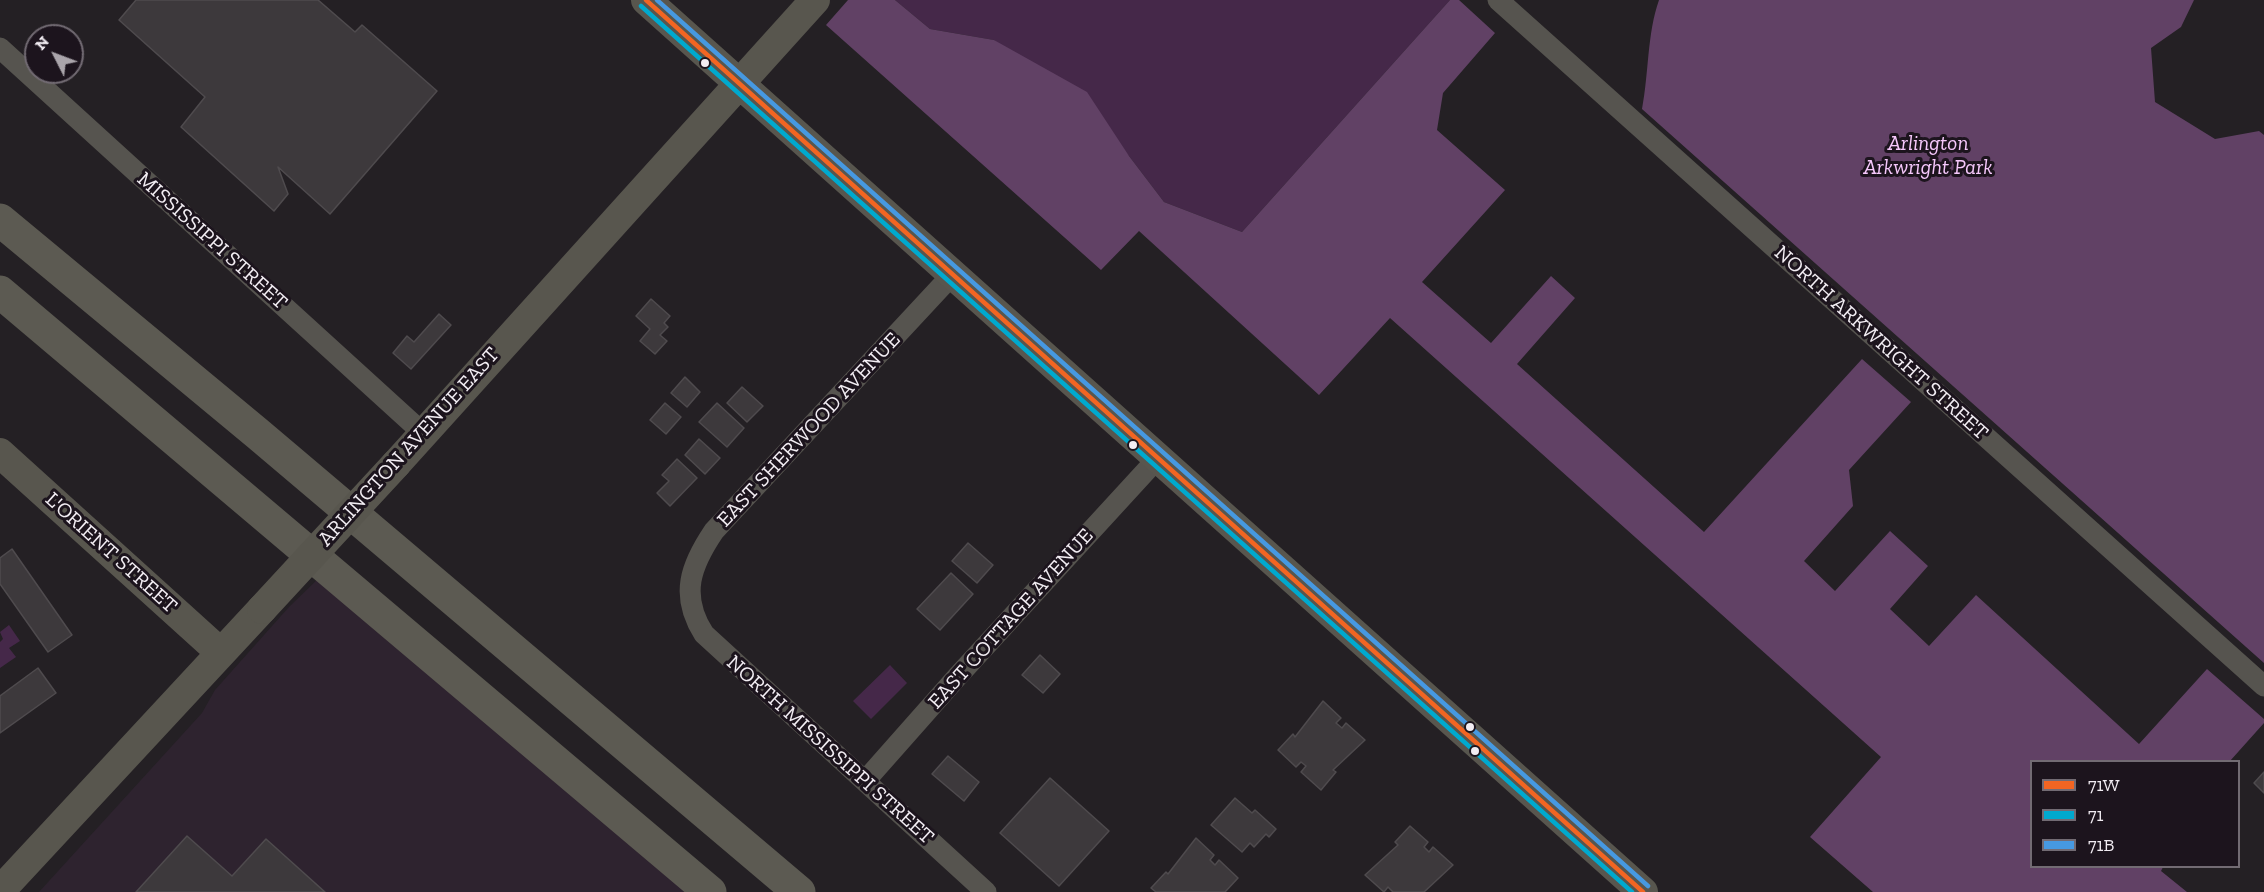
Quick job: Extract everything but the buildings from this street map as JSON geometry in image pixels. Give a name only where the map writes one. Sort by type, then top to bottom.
[{"type":"highway","points":[[0,220],[258,434],[799,892]]},
{"type":"highway","points":[[0,292],[710,892]]},
{"type":"street","points":[[646,0],[1643,892]]},
{"type":"street","name":"ARLINGTON AVENUE EAST","points":[[4,878],[221,653],[424,434],[530,313],[741,85],[815,0]]},
{"type":"street","name":"NORTH ARKWRIGHT STREET","points":[[1498,0],[2264,686]]},
{"type":"street","name":"MISSISSIPPI STREET","points":[[0,48],[424,434]]},
{"type":"street","name":"EAST SHERWOOD AVENUE","points":[[690,596],[694,564],[714,531],[952,275]]},
{"type":"street","name":"L'ORIENT STREET","points":[[0,453],[221,653]]},
{"type":"street","name":"EAST COTTAGE AVENUE","points":[[866,781],[957,677],[1157,459]]},
{"type":"street","name":"NORTH MISSISSIPPI STREET","points":[[690,596],[695,617],[704,634],[986,892]]},
{"type":"shaded area","points":[[895,0],[1450,0],[1242,232],[1164,202],[1129,156],[994,40],[930,29]]},
{"type":"shaded area","points":[[320,577],[700,892],[39,892],[202,713],[215,690],[289,607]]},
{"type":"shaded area","points":[[9,625],[20,641],[9,648],[16,657],[0,668],[0,642],[3,639],[0,632]]},
{"type":"shaded area","points":[[890,665],[907,683],[871,719],[853,701]]},
{"type":"green space","points":[[848,0],[895,0],[930,29],[994,40],[1087,92],[1129,156],[1164,202],[1242,232],[1450,0],[1459,0],[1495,33],[1443,93],[1437,130],[1505,190],[1422,282],[1491,343],[1551,276],[1575,298],[1517,364],[1704,532],[1862,359],[1911,402],[1849,470],[1853,506],[1804,561],[1835,591],[1890,531],[1928,566],[1890,609],[1929,646],[1976,595],[2139,744],[2207,669],[2264,719],[2264,723],[2231,760],[2030,760],[2030,868],[2162,868],[2161,871],[2187,892],[1873,892],[1810,837],[1881,757],[1390,318],[1319,395],[1139,231],[1101,270],[826,25]]},
{"type":"green space","name":"Arlington Arkwright Park","points":[[1659,0],[2194,0],[2181,27],[2151,48],[2155,102],[2215,139],[2259,131],[2264,135],[2264,663],[1642,109],[1652,26]]},
{"type":"transit line","name":"71W","points":[[646,0],[1643,892]]},
{"type":"transit line","name":"71B","points":[[657,0],[1648,886]]},
{"type":"transit line","name":"71","points":[[641,6],[1632,892]]}]
